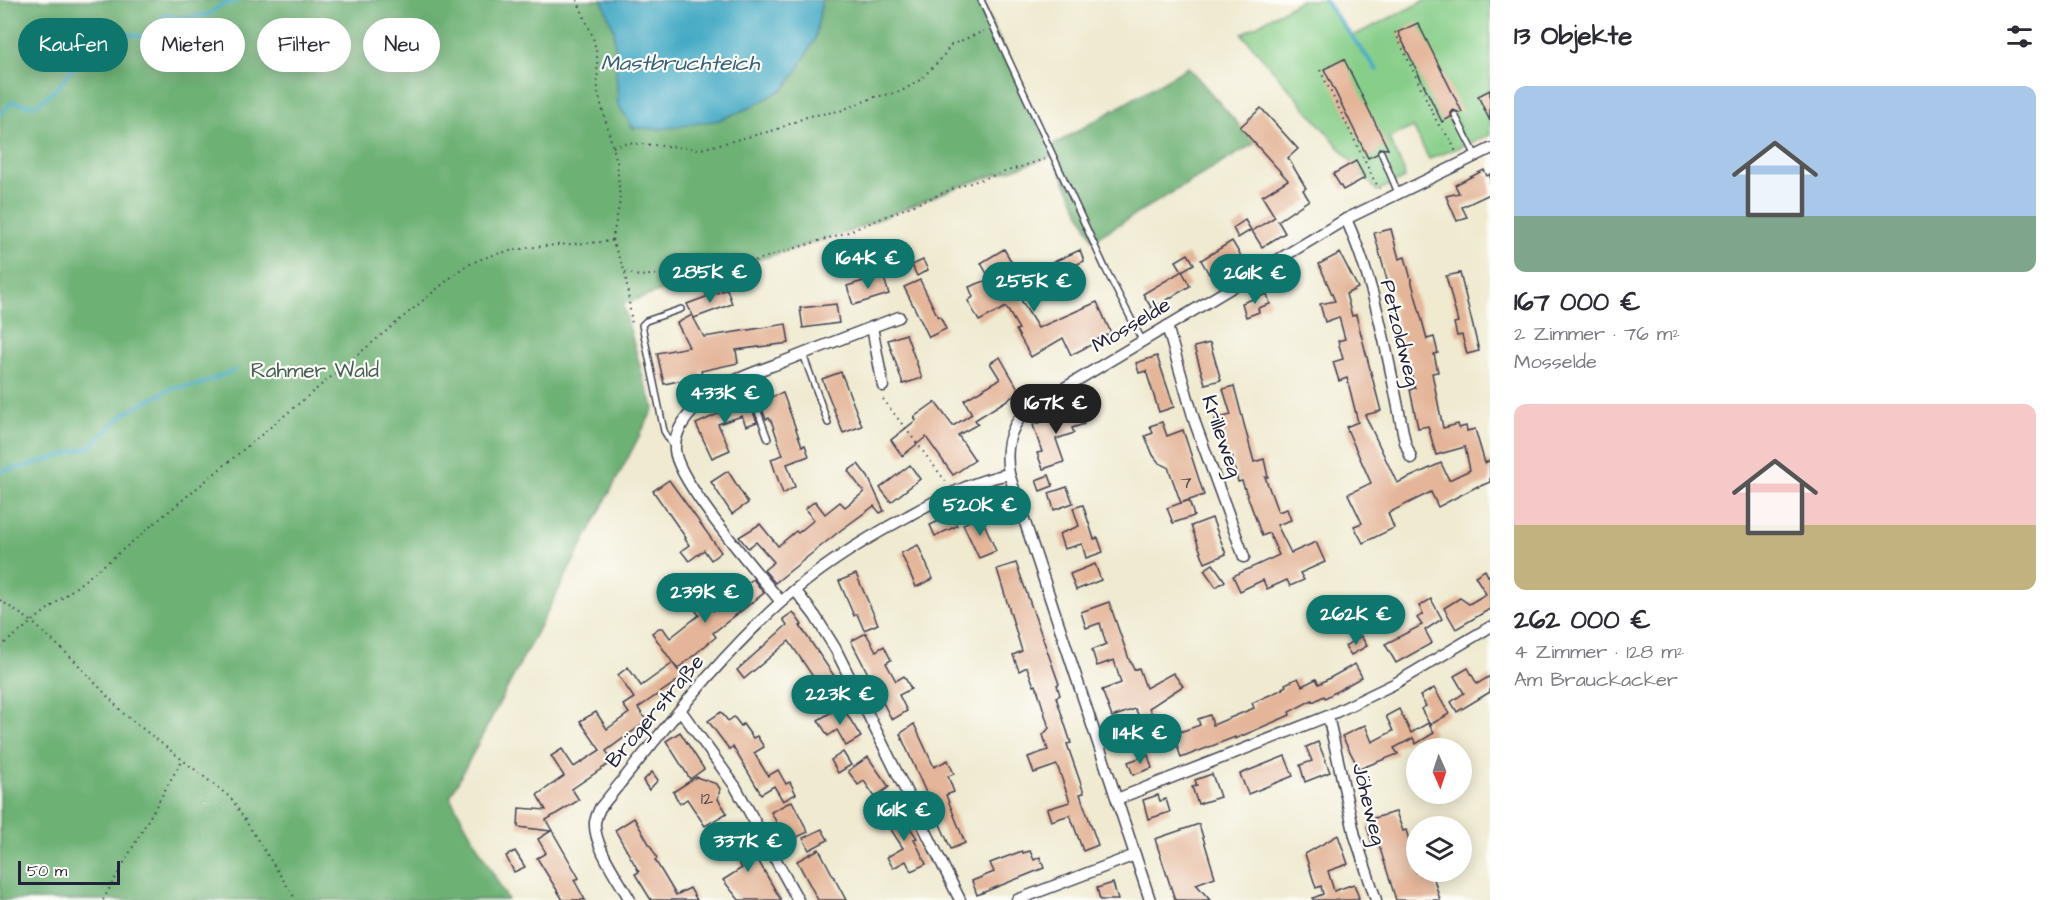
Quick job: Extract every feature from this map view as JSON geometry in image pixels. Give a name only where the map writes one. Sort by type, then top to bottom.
[{"type":"street","name":"Mosselde","points":[[1150,900],[1009,474],[1007,463],[1009,437],[1017,420],[1026,411],[1142,340],[1346,219],[1490,149]]},
{"type":"street","name":"Petzoldweg","points":[[1346,219],[1374,305],[1405,442],[1411,458]]},
{"type":"street","points":[[781,602],[696,494],[679,463],[675,450],[678,429],[693,411],[723,387],[745,376],[899,317]]},
{"type":"street","name":"Krilleweg","points":[[1167,326],[1195,423],[1244,557]]},
{"type":"street","points":[[872,327],[884,386]]},
{"type":"street","name":"Brögerstraße","points":[[630,900],[601,848],[596,834],[595,820],[600,808],[707,677],[741,640],[795,590],[873,535],[954,492],[989,478],[1009,474]]},
{"type":"street","points":[[795,590],[815,616],[840,657],[960,900]]},
{"type":"street","points":[[1117,799],[1328,716],[1394,684],[1490,627]]},
{"type":"street","points":[[681,711],[735,786],[798,900]]},
{"type":"street","name":"Jöheweg","points":[[1328,716],[1355,836],[1376,900]]},
{"type":"street","points":[[1017,900],[1135,855]]},
{"type":"lane","points":[[981,0],[1106,270],[1142,340]]},
{"type":"lane","points":[[1455,115],[1476,156]]},
{"type":"lane","points":[[1381,152],[1398,192]]},
{"type":"lane","points":[[675,450],[664,431],[642,325],[646,321],[681,309]]},
{"type":"lane","points":[[802,354],[828,423]]},
{"type":"lane","points":[[745,376],[768,439]]},
{"type":"path","points":[[577,0],[597,55],[598,93],[613,147],[620,189],[618,220],[612,242],[625,272],[639,276],[731,268],[848,232],[955,188],[1054,156]]},
{"type":"path","points":[[613,147],[629,143],[701,149],[775,130],[809,116],[840,111],[875,97],[900,92],[920,80],[951,45],[971,35],[994,28]]},
{"type":"path","points":[[1395,32],[1438,124],[1450,139],[1462,163]]},
{"type":"path","points":[[1320,70],[1375,182],[1388,198]]},
{"type":"path","points":[[0,647],[109,561],[461,269],[483,258],[511,251],[612,242]]},
{"type":"path","points":[[884,386],[879,390],[880,395],[954,492]]},
{"type":"path","points":[[0,600],[31,621],[75,661],[124,714],[231,798],[296,900]]},
{"type":"path","points":[[103,900],[182,760]]},
{"type":"green space","name":"Rahmer Wald","points":[[0,0],[602,0],[614,30],[618,104],[719,120],[751,107],[785,88],[815,39],[822,0],[981,0],[1050,147],[1188,67],[1255,143],[1093,240],[1053,156],[955,188],[848,232],[623,304],[644,381],[654,408],[450,797],[508,900],[0,900]]},
{"type":"green space","points":[[1301,0],[1324,0],[1353,36],[1426,0],[1490,0],[1490,135],[1429,159],[1413,127],[1389,138],[1405,178],[1377,191],[1242,34]]},
{"type":"water","name":"Mastbruchteich","points":[[602,0],[822,0],[815,39],[785,88],[751,107],[719,120],[661,129],[633,128],[618,104],[614,30]]},
{"type":"building","points":[[1418,23],[1462,112],[1453,110],[1451,117],[1442,122],[1398,32]]},
{"type":"building","points":[[1344,59],[1388,149],[1379,148],[1377,154],[1368,158],[1324,69]]},
{"type":"building","points":[[1490,90],[1490,121],[1478,96]]},
{"type":"building","points":[[1261,108],[1298,149],[1288,158],[1306,188],[1303,190],[1309,200],[1278,221],[1285,233],[1262,247],[1252,231],[1275,217],[1262,196],[1288,180],[1240,127]]},
{"type":"building","points":[[1356,161],[1365,178],[1343,190],[1333,174]]},
{"type":"building","points":[[1484,170],[1487,176],[1490,174],[1490,194],[1462,207],[1467,217],[1457,221],[1446,196],[1459,193],[1455,185]]},
{"type":"building","points":[[1245,220],[1251,230],[1238,238],[1233,228]]},
{"type":"building","points":[[1391,229],[1399,259],[1405,257],[1427,339],[1434,337],[1438,353],[1434,354],[1438,372],[1432,373],[1443,428],[1458,424],[1459,428],[1466,426],[1467,431],[1475,429],[1485,463],[1490,460],[1490,482],[1438,507],[1431,492],[1388,513],[1394,528],[1363,543],[1354,526],[1362,523],[1348,494],[1371,483],[1346,427],[1358,422],[1347,378],[1339,381],[1333,362],[1343,359],[1338,341],[1345,339],[1339,317],[1325,322],[1320,304],[1335,301],[1319,264],[1340,253],[1358,288],[1346,294],[1352,316],[1356,315],[1381,411],[1365,415],[1397,483],[1441,463],[1449,480],[1470,470],[1465,447],[1436,455],[1428,426],[1418,428],[1410,390],[1415,388],[1393,309],[1397,308],[1374,233]]},
{"type":"building","points":[[1232,241],[1241,256],[1209,274],[1201,260]]},
{"type":"building","points":[[1004,249],[1014,266],[1004,272],[1038,328],[1097,302],[1111,333],[1071,355],[1063,338],[1031,357],[1006,307],[979,321],[968,301],[973,297],[969,287],[990,279],[981,263]]},
{"type":"building","points":[[1080,250],[1084,261],[1075,265],[1080,275],[1052,288],[1048,280],[1037,285],[1031,272]]},
{"type":"building","points":[[1188,254],[1194,264],[1182,271],[1176,261]]},
{"type":"building","points":[[923,260],[928,270],[917,276],[912,265]]},
{"type":"building","points":[[1182,271],[1190,286],[1152,309],[1143,294]]},
{"type":"building","points":[[1460,273],[1479,351],[1467,354],[1462,335],[1457,336],[1454,323],[1458,322],[1446,276]]},
{"type":"building","points":[[883,275],[889,294],[853,305],[847,286]]},
{"type":"building","points":[[920,280],[946,329],[929,337],[904,287]]},
{"type":"building","points":[[727,289],[732,304],[694,318],[687,304]]},
{"type":"building","points":[[1267,294],[1270,304],[1258,308],[1259,312],[1246,317],[1242,303]]},
{"type":"building","points":[[836,304],[839,323],[803,328],[800,308]]},
{"type":"building","points":[[692,315],[704,337],[786,324],[789,343],[736,350],[738,363],[701,371],[702,376],[664,384],[657,353],[689,347],[677,323]]},
{"type":"building","points":[[906,334],[922,378],[903,384],[888,340]]},
{"type":"building","points":[[1210,343],[1221,380],[1205,384],[1194,347]]},
{"type":"building","points":[[1157,356],[1174,407],[1159,412],[1146,371],[1139,373],[1136,363]]},
{"type":"building","points":[[1000,357],[1020,392],[975,420],[978,424],[958,435],[975,460],[953,475],[926,437],[902,456],[891,440],[916,420],[914,417],[935,402],[953,426],[972,414],[964,400],[1000,379],[990,363]]},
{"type":"building","points":[[841,372],[862,426],[843,433],[822,379]]},
{"type":"building","points":[[1234,386],[1254,462],[1264,459],[1268,477],[1265,477],[1278,512],[1287,509],[1291,520],[1277,525],[1291,553],[1316,542],[1325,562],[1300,573],[1304,580],[1290,586],[1287,580],[1267,589],[1263,580],[1240,591],[1233,576],[1279,555],[1269,533],[1262,536],[1242,481],[1238,482],[1232,455],[1227,457],[1215,419],[1231,415],[1223,389]]},
{"type":"building","points":[[783,393],[802,446],[805,445],[809,456],[787,464],[795,487],[783,494],[771,459],[783,455],[772,423],[769,418],[766,419],[759,401]]},
{"type":"building","points":[[746,394],[757,422],[746,426],[742,416],[718,424],[730,450],[712,458],[696,424],[731,408],[730,406],[737,404],[735,398]]},
{"type":"building","points":[[1077,403],[1084,424],[1072,428],[1074,433],[1056,439],[1064,462],[1043,469],[1037,453],[1042,452],[1033,425],[1065,414],[1063,408]]},
{"type":"building","points":[[1162,422],[1167,436],[1183,430],[1204,495],[1181,503],[1168,467],[1159,463],[1153,455],[1145,436],[1153,433],[1150,426]]},
{"type":"building","points":[[858,464],[868,477],[884,511],[880,513],[874,506],[775,583],[764,570],[774,562],[756,542],[748,548],[739,537],[760,524],[778,546],[814,520],[805,509],[815,501],[825,514],[840,502],[845,507],[864,492],[848,471]]},
{"type":"building","points":[[910,465],[920,479],[891,502],[880,488]]},
{"type":"building","points":[[728,471],[748,503],[732,514],[711,482]]},
{"type":"building","points":[[1049,475],[1053,486],[1040,491],[1036,480]]},
{"type":"building","points":[[669,480],[721,552],[711,560],[704,550],[689,561],[681,551],[689,545],[686,538],[653,491]]},
{"type":"building","points":[[1067,487],[1073,503],[1054,510],[1049,493]]},
{"type":"building","points":[[1189,500],[1194,516],[1173,523],[1167,508]]},
{"type":"building","points":[[1083,505],[1094,539],[1098,538],[1103,552],[1086,558],[1082,544],[1064,549],[1059,534],[1079,526],[1073,508]]},
{"type":"building","points":[[952,515],[957,526],[935,536],[930,525]]},
{"type":"building","points":[[981,516],[996,551],[979,558],[963,524]]},
{"type":"building","points":[[1212,518],[1226,554],[1205,563],[1191,526]]},
{"type":"building","points":[[918,545],[933,579],[916,587],[901,553]]},
{"type":"building","points":[[1016,563],[1059,684],[1057,685],[1060,695],[1056,697],[1071,743],[1067,744],[1084,793],[1080,794],[1098,845],[1083,851],[1070,815],[1051,821],[1047,809],[1070,802],[1057,765],[1034,773],[1028,757],[1048,750],[1043,735],[1049,728],[1036,685],[1034,686],[1027,667],[1019,671],[1013,655],[1022,651],[997,569]]},
{"type":"building","points":[[1095,564],[1101,580],[1076,590],[1070,574]]},
{"type":"building","points":[[1213,564],[1225,581],[1216,587],[1204,570]]},
{"type":"building","points":[[1485,570],[1488,576],[1490,575],[1490,609],[1456,629],[1444,608],[1460,598],[1469,604],[1486,594],[1475,576]]},
{"type":"building","points":[[856,574],[878,624],[864,630],[857,614],[854,616],[839,581]]},
{"type":"building","points":[[753,579],[764,593],[713,633],[716,637],[677,669],[652,633],[663,628],[670,638],[699,615],[689,602],[700,593],[713,611]]},
{"type":"building","points":[[1431,599],[1442,619],[1425,630],[1432,643],[1396,663],[1385,644],[1422,625],[1417,618],[1423,614],[1419,606]]},
{"type":"building","points":[[1109,602],[1130,662],[1134,670],[1139,668],[1146,688],[1173,673],[1183,686],[1149,708],[1154,717],[1143,723],[1135,709],[1112,717],[1102,690],[1121,683],[1114,660],[1097,666],[1092,650],[1106,644],[1100,623],[1086,628],[1081,612]]},
{"type":"building","points":[[793,612],[839,683],[817,698],[807,684],[814,678],[789,641],[744,679],[737,670],[787,625],[783,619]]},
{"type":"building","points":[[866,633],[876,651],[884,646],[891,660],[886,663],[896,681],[904,676],[911,689],[899,695],[907,711],[892,720],[851,641]]},
{"type":"building","points":[[1361,636],[1367,646],[1351,655],[1345,646]]},
{"type":"building","points":[[673,663],[683,677],[638,708],[647,721],[606,751],[613,761],[572,789],[579,800],[546,820],[579,878],[574,880],[585,900],[563,900],[537,858],[546,853],[538,839],[551,831],[518,827],[519,808],[546,810],[537,795],[564,776],[551,756],[562,749],[574,767],[600,750],[580,721],[596,712],[607,729],[629,713],[623,705],[634,698],[618,675],[628,667],[641,686]]},
{"type":"building","points":[[1355,664],[1362,677],[1325,698],[1324,696],[1313,702],[1312,700],[1289,712],[1290,715],[1235,739],[1235,737],[1181,758],[1174,734],[1200,725],[1198,719],[1210,715],[1213,725],[1254,708],[1252,703],[1283,689],[1285,684],[1298,678],[1302,686],[1316,679],[1319,684]]},
{"type":"building","points":[[1468,668],[1477,684],[1490,676],[1490,692],[1457,712],[1451,702],[1464,693],[1454,676]]},
{"type":"building","points":[[1434,688],[1449,714],[1430,725],[1421,709],[1426,706],[1420,696]]},
{"type":"building","points":[[842,706],[861,737],[846,746],[837,730],[828,736],[818,720]]},
{"type":"building","points":[[1399,709],[1411,733],[1428,723],[1434,733],[1426,738],[1406,738],[1406,742],[1394,748],[1398,754],[1359,769],[1342,736],[1365,725],[1372,742],[1393,731],[1386,716]]},
{"type":"building","points":[[721,712],[728,721],[734,717],[741,726],[743,724],[753,738],[757,736],[764,747],[754,753],[768,776],[778,770],[786,784],[790,782],[796,794],[783,801],[774,786],[761,794],[733,747],[729,749],[708,721]]},
{"type":"building","points":[[914,724],[934,767],[948,760],[954,774],[948,776],[954,792],[946,795],[965,843],[951,849],[900,734]]},
{"type":"building","points":[[680,732],[704,769],[690,779],[666,741]]},
{"type":"building","points":[[1318,742],[1330,772],[1305,782],[1300,765],[1312,761],[1306,747]]},
{"type":"building","points":[[843,752],[851,765],[838,773],[831,760]]},
{"type":"building","points":[[1148,755],[1152,768],[1133,775],[1128,762]]},
{"type":"building","points":[[1285,756],[1293,776],[1248,794],[1240,774]]},
{"type":"building","points":[[868,757],[889,787],[875,797],[864,781],[858,785],[848,771]]},
{"type":"building","points":[[652,772],[658,780],[649,790],[643,781]]},
{"type":"building","points":[[1212,774],[1220,797],[1198,804],[1192,787],[1197,786],[1195,780]]},
{"type":"building","points":[[696,777],[717,784],[720,789],[718,799],[727,813],[705,826],[687,799],[680,804],[673,792]]},
{"type":"building","points":[[1158,795],[1160,801],[1166,799],[1170,812],[1148,819],[1143,800]]},
{"type":"building","points":[[792,801],[808,832],[787,842],[771,812]]},
{"type":"building","points":[[896,807],[917,838],[914,839],[926,864],[911,871],[906,861],[893,868],[887,857],[903,848],[882,816]]},
{"type":"building","points":[[1396,812],[1403,831],[1406,830],[1406,882],[1435,882],[1440,900],[1396,900],[1378,842],[1372,844],[1367,827],[1374,818]]},
{"type":"building","points":[[634,818],[676,895],[690,888],[697,900],[651,900],[635,874],[639,872],[615,830]]},
{"type":"building","points":[[1199,824],[1215,877],[1196,884],[1210,900],[1175,900],[1155,839]]},
{"type":"building","points":[[822,829],[828,840],[809,850],[803,838]]},
{"type":"building","points":[[738,830],[781,900],[739,900],[723,880],[742,868],[723,838]]},
{"type":"building","points":[[1338,835],[1348,864],[1328,871],[1334,891],[1354,884],[1359,898],[1313,900],[1323,894],[1321,886],[1316,888],[1305,854]]},
{"type":"building","points":[[819,849],[846,900],[818,900],[797,861]]},
{"type":"building","points":[[515,851],[525,867],[514,872],[506,856]]},
{"type":"building","points":[[1022,851],[1023,853],[1030,851],[1034,860],[1040,857],[1044,868],[977,895],[972,881],[994,872],[990,863]]},
{"type":"building","points":[[1113,883],[1118,900],[1100,900],[1097,888]]},
{"type":"waterway","points":[[0,115],[12,102],[34,106],[61,83],[82,54],[105,50],[114,38],[126,33],[144,37],[166,14],[179,18],[209,14],[221,5],[239,0]]},
{"type":"waterway","points":[[1324,0],[1377,70]]},
{"type":"waterway","points":[[0,471],[27,466],[90,447],[124,414],[172,388],[198,385],[235,370]]}]
